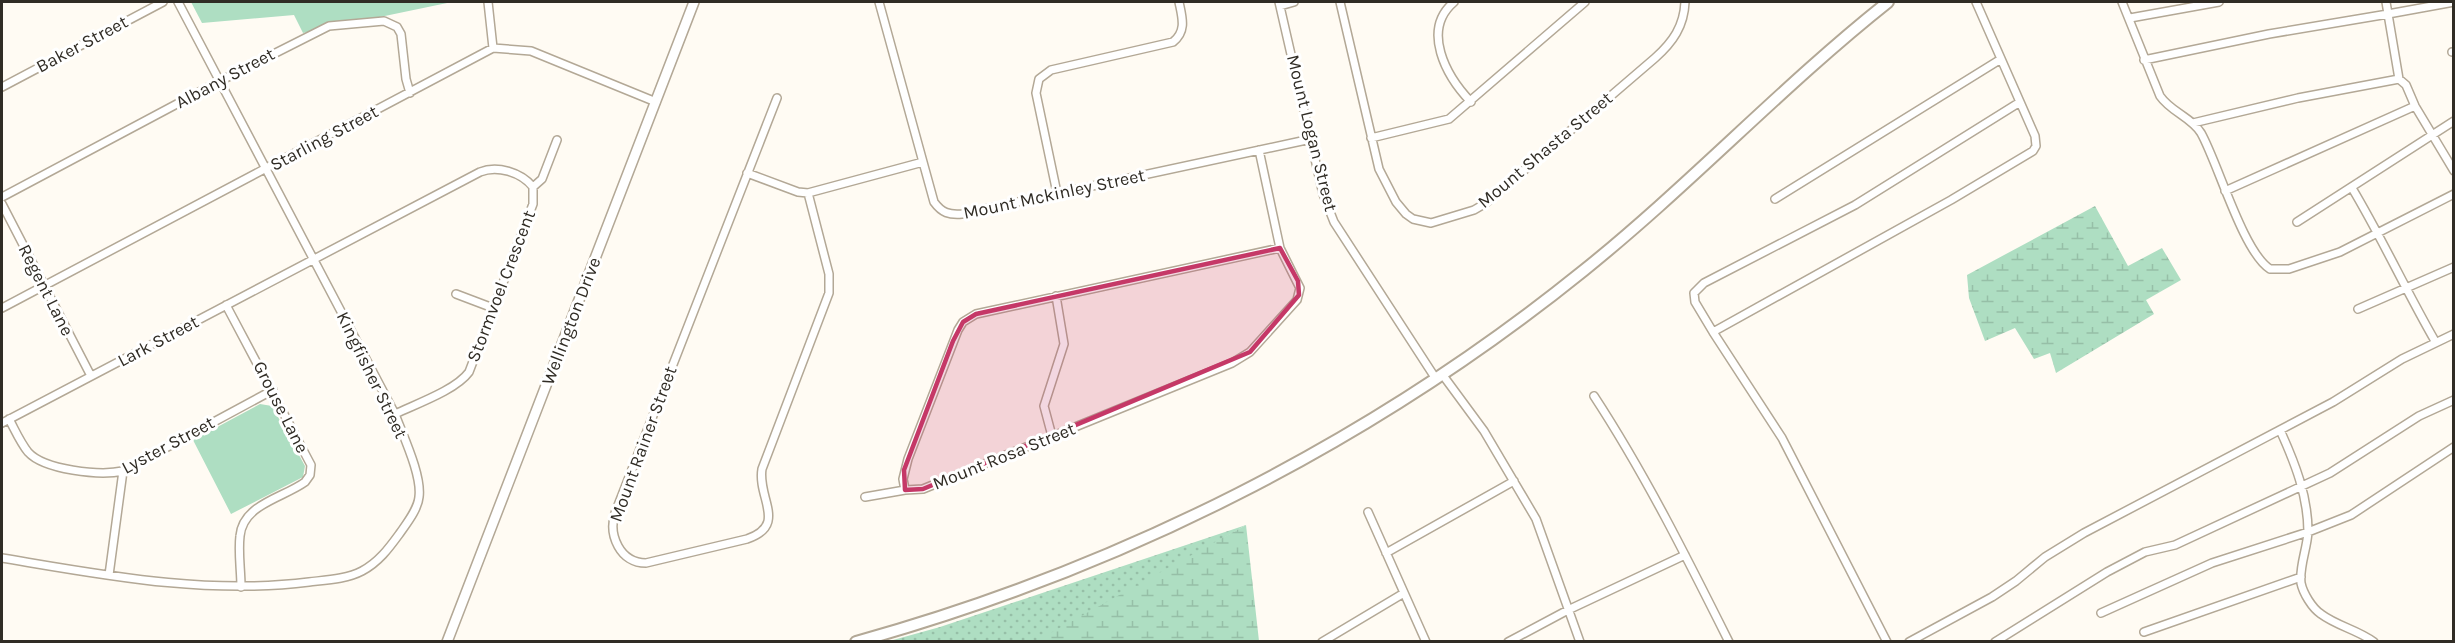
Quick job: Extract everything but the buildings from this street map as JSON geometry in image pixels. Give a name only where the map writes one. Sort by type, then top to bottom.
[{"type":"main road","points":[[856,642],[1012,591],[1100,558],[1174,525],[1290,466],[1439,377],[1538,307],[1611,248],[1888,2]]},
{"type":"street","name":"Baker Street","points":[[2,87],[163,2]]},
{"type":"street","name":"Kingfisher Street","points":[[2,558],[166,583],[241,587],[278,586],[360,573],[387,552],[416,508],[420,495],[413,464],[395,414],[178,2]]},
{"type":"street","points":[[488,2],[493,48],[531,51],[656,102]]},
{"type":"street","name":"Wellington Drive","points":[[447,642],[694,2]]},
{"type":"street","name":"Mount Mckinley Street","points":[[879,2],[934,201],[941,210],[947,213],[962,214],[1311,139]]},
{"type":"street","points":[[1057,193],[1036,93],[1039,79],[1051,70],[1173,42],[1178,38],[1183,27],[1179,2]]},
{"type":"street","points":[[1280,4],[1294,2]]},
{"type":"street","name":"Mount Shasta Street","points":[[1340,2],[1383,181],[1406,214],[1421,222],[1431,223],[1474,210],[1492,198],[1666,48],[1680,27],[1685,2]]},
{"type":"street","points":[[1454,2],[1442,15],[1438,32],[1445,69],[1471,102]]},
{"type":"street","points":[[1371,138],[1449,119],[1585,2]]},
{"type":"street","points":[[1713,332],[2024,158],[2036,146],[2035,136],[1976,2]]},
{"type":"street","points":[[2122,2],[2130,18],[2144,60],[2164,102],[2193,123],[2201,134],[2253,248],[2260,260],[2270,268],[2289,269],[2340,252],[2454,194]]},
{"type":"street","points":[[2130,18],[2219,2]]},
{"type":"street","points":[[2386,2],[2399,79],[2406,85],[2415,106],[2454,171]]},
{"type":"street","points":[[2144,60],[2268,34],[2454,2]]},
{"type":"street","name":"Mount Logan Street","points":[[1280,4],[1323,194],[1338,229],[1439,377],[1484,430],[1514,481],[1536,519],[1580,642]]},
{"type":"street","name":"Albany Street","points":[[2,197],[321,29],[342,24],[384,21],[393,24],[399,30],[410,93]]},
{"type":"street","name":"Starling Street","points":[[2,308],[493,48]]},
{"type":"street","points":[[1775,199],[2001,59]]},
{"type":"street","points":[[2193,123],[2298,98],[2399,79]]},
{"type":"street","name":"Mount Rainer Street","points":[[777,98],[612,521],[616,543],[629,558],[639,563],[747,539],[761,534],[766,527],[769,516],[761,481],[762,469],[829,293],[829,274],[808,193]]},
{"type":"street","points":[[1887,642],[1849,563],[1782,438],[1713,332],[1695,302],[1694,293],[1698,287],[1855,205],[2020,102]]},
{"type":"street","points":[[2225,190],[2415,106]]},
{"type":"street","points":[[2297,222],[2454,121]]},
{"type":"street","name":"Stormvoel Crescent","points":[[533,187],[543,179],[557,140]]},
{"type":"street","name":"Mount Rosa Street","points":[[1260,150],[1280,248],[1298,281],[1299,295],[1250,352],[1232,363],[923,489],[905,490],[904,470],[963,322],[976,314],[1280,248]]},
{"type":"street","points":[[747,173],[795,191],[808,193],[923,162]]},
{"type":"street","name":"Stormvoel Crescent","points":[[314,259],[488,168],[501,169],[525,178],[533,187],[533,204],[471,367],[463,379],[395,414]]},
{"type":"street","points":[[2352,188],[2378,231],[2404,287],[2435,341]]},
{"type":"street","name":"Regent Lane","points":[[2,204],[91,376]]},
{"type":"street","name":"Lark Street","points":[[5,421],[314,259]]},
{"type":"street","points":[[2358,309],[2454,267]]},
{"type":"street","points":[[456,294],[493,308]]},
{"type":"street","points":[[1052,436],[1045,415],[1044,400],[1064,344],[1064,332],[1056,296]]},
{"type":"street","name":"Grouse Lane","points":[[226,305],[311,465],[305,482],[257,509],[244,522],[240,535],[241,587]]},
{"type":"street","points":[[1909,642],[1992,597],[2016,582],[2045,556],[2084,533],[2280,430],[2435,341],[2454,334]]},
{"type":"street","name":"Lyster Street","points":[[5,421],[28,452],[40,461],[106,474],[123,471],[273,390]]},
{"type":"street","points":[[1594,396],[1621,437],[1729,642]]},
{"type":"street","points":[[1995,642],[2107,572],[2145,552],[2175,545],[2349,463],[2380,440],[2419,416],[2454,400]]},
{"type":"street","points":[[2280,430],[2302,485],[2308,532],[2301,577],[2306,595],[2319,613],[2357,631],[2374,642]]},
{"type":"street","points":[[2101,613],[2212,563],[2308,532],[2351,515],[2454,447]]},
{"type":"street","points":[[109,575],[123,471]]},
{"type":"street","points":[[1386,554],[1514,481]]},
{"type":"street","points":[[865,497],[905,490]]},
{"type":"street","points":[[1368,512],[1426,642]]},
{"type":"street","points":[[1508,642],[1568,610],[1685,555]]},
{"type":"street","points":[[2144,632],[2301,577]]},
{"type":"street","points":[[1322,642],[1404,593]]},
{"type":"highlighted area","points":[[1280,248],[1298,281],[1299,295],[1250,352],[923,489],[905,490],[904,470],[953,341],[963,322],[976,314]]},
{"type":"green space","points":[[191,2],[452,2],[303,33],[294,15],[202,23]]},
{"type":"green space","points":[[2095,206],[2128,266],[2162,248],[2181,280],[2146,300],[2154,314],[2056,373],[2050,353],[2034,359],[2015,328],[1985,341],[1969,298],[1967,275]]},
{"type":"green space","points":[[260,404],[272,406],[305,466],[303,477],[231,514],[193,440]]},
{"type":"green space","points":[[1246,525],[1046,641],[886,642],[940,627]]},
{"type":"green space","points":[[1246,525],[1259,641],[1036,641]]}]
